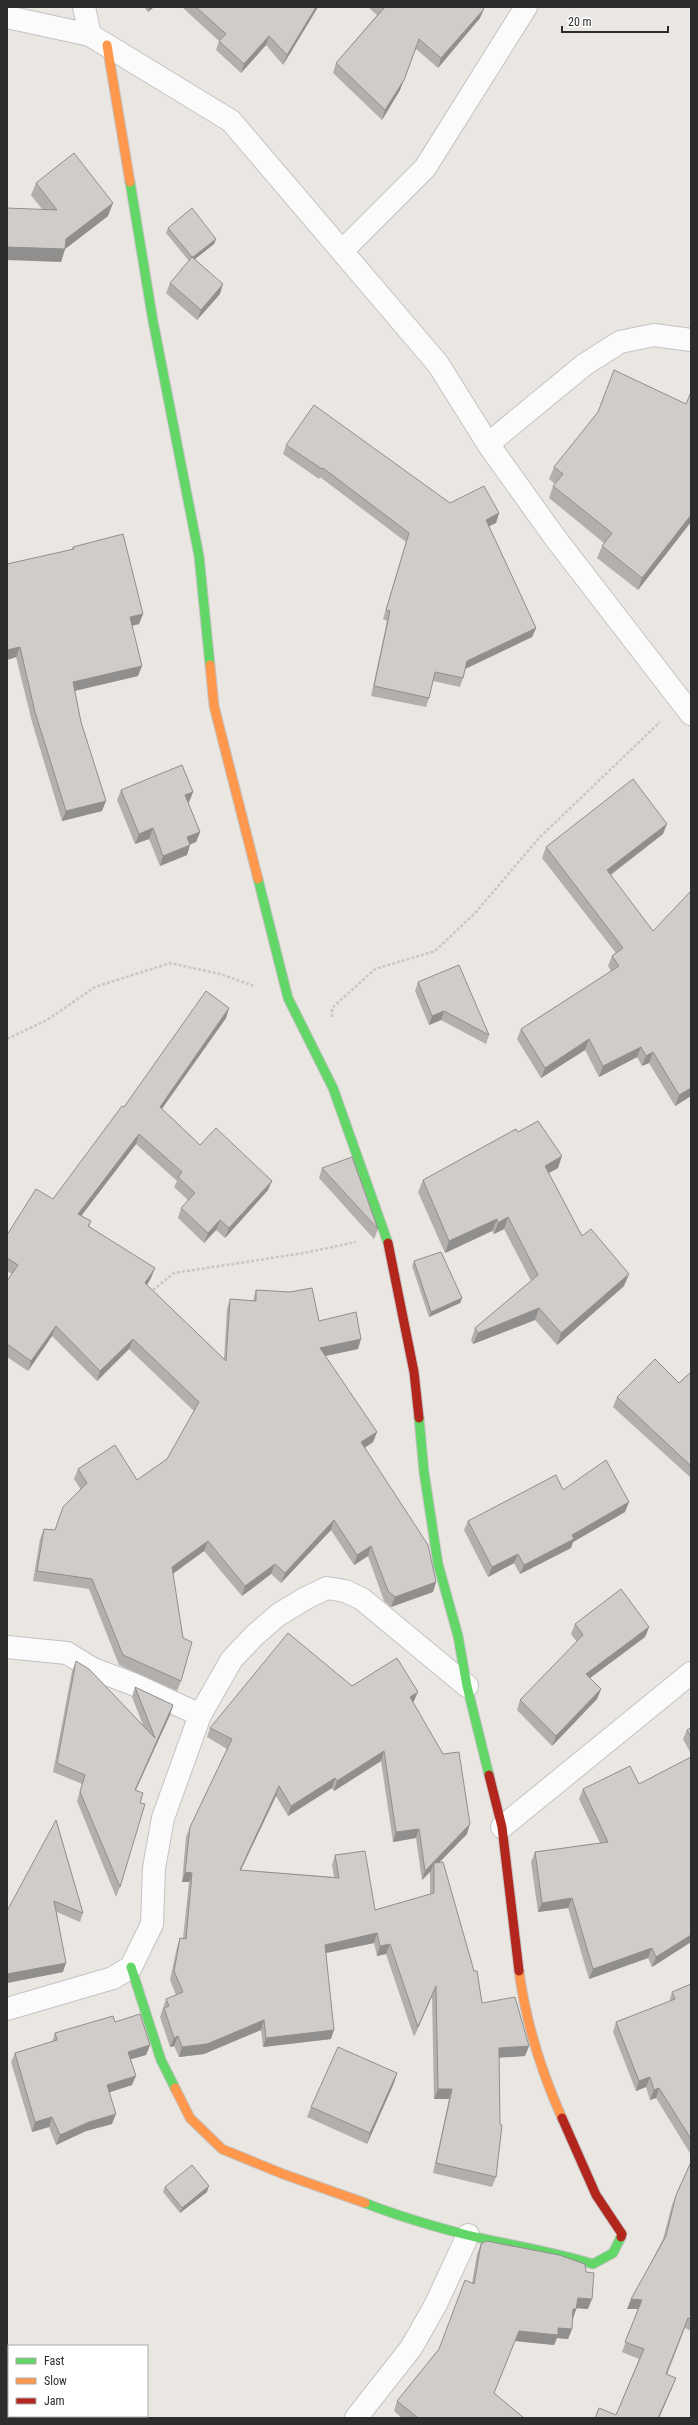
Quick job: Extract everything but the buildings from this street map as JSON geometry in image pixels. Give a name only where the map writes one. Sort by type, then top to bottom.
[{"type":"street","points":[[84,7],[99,40],[199,556],[214,706],[288,998],[333,1088],[386,1236],[398,1285],[414,1372],[424,1472],[438,1564],[458,1636],[467,1686],[502,1827],[524,2008],[546,2081],[596,2195],[622,2234],[613,2253],[593,2264],[558,2253],[468,2235],[393,2214],[329,2189],[283,2174],[222,2148],[190,2118],[162,2060],[131,1967]]},
{"type":"street","points":[[343,250],[425,168],[526,7]]},
{"type":"street","points":[[7,17],[99,40],[231,121],[343,250],[438,364],[488,444],[556,538],[686,708]]},
{"type":"street","points":[[488,444],[584,365],[620,342],[654,335],[691,340]]},
{"type":"street","points":[[7,2009],[106,1980],[131,1967],[152,1924],[154,1868],[164,1818],[200,1715],[232,1659],[255,1635],[278,1615],[306,1598],[327,1588],[345,1591],[362,1599],[467,1686]]},
{"type":"street","points":[[7,1647],[67,1653],[93,1669],[133,1684],[200,1715]]},
{"type":"street","points":[[502,1827],[691,1673]]},
{"type":"street","points":[[356,2418],[411,2348],[435,2306],[468,2235]]},
{"type":"path","points":[[332,1023],[332,1008],[374,969],[435,951],[475,912],[540,837],[686,708]]},
{"type":"path","points":[[7,1039],[47,1020],[95,987],[170,963],[220,974],[288,998]]},
{"type":"path","points":[[153,1290],[174,1273],[304,1253],[386,1236]]},
{"type":"traffic: fast","points":[[130,182],[153,321],[199,556],[210,665]]},
{"type":"traffic: fast","points":[[258,879],[288,998],[333,1088],[388,1243]]},
{"type":"traffic: fast","points":[[419,1418],[424,1472],[438,1564],[458,1636],[467,1686],[489,1775]]},
{"type":"traffic: fast","points":[[131,1967],[161,2060],[175,2088]]},
{"type":"traffic: fast","points":[[365,2203],[454,2232],[562,2255],[593,2264],[613,2253],[621,2237]]},
{"type":"traffic: slow","points":[[107,45],[130,182]]},
{"type":"traffic: slow","points":[[210,665],[214,706],[258,879]]},
{"type":"traffic: slow","points":[[519,1971],[535,2046],[547,2083],[562,2118]]},
{"type":"traffic: slow","points":[[175,2088],[190,2118],[222,2149],[283,2174],[365,2203]]},
{"type":"traffic: jam","points":[[388,1243],[414,1372],[419,1418]]},
{"type":"traffic: jam","points":[[489,1775],[502,1827],[519,1971]]},
{"type":"traffic: jam","points":[[562,2118],[596,2195],[622,2234],[621,2237]]}]
